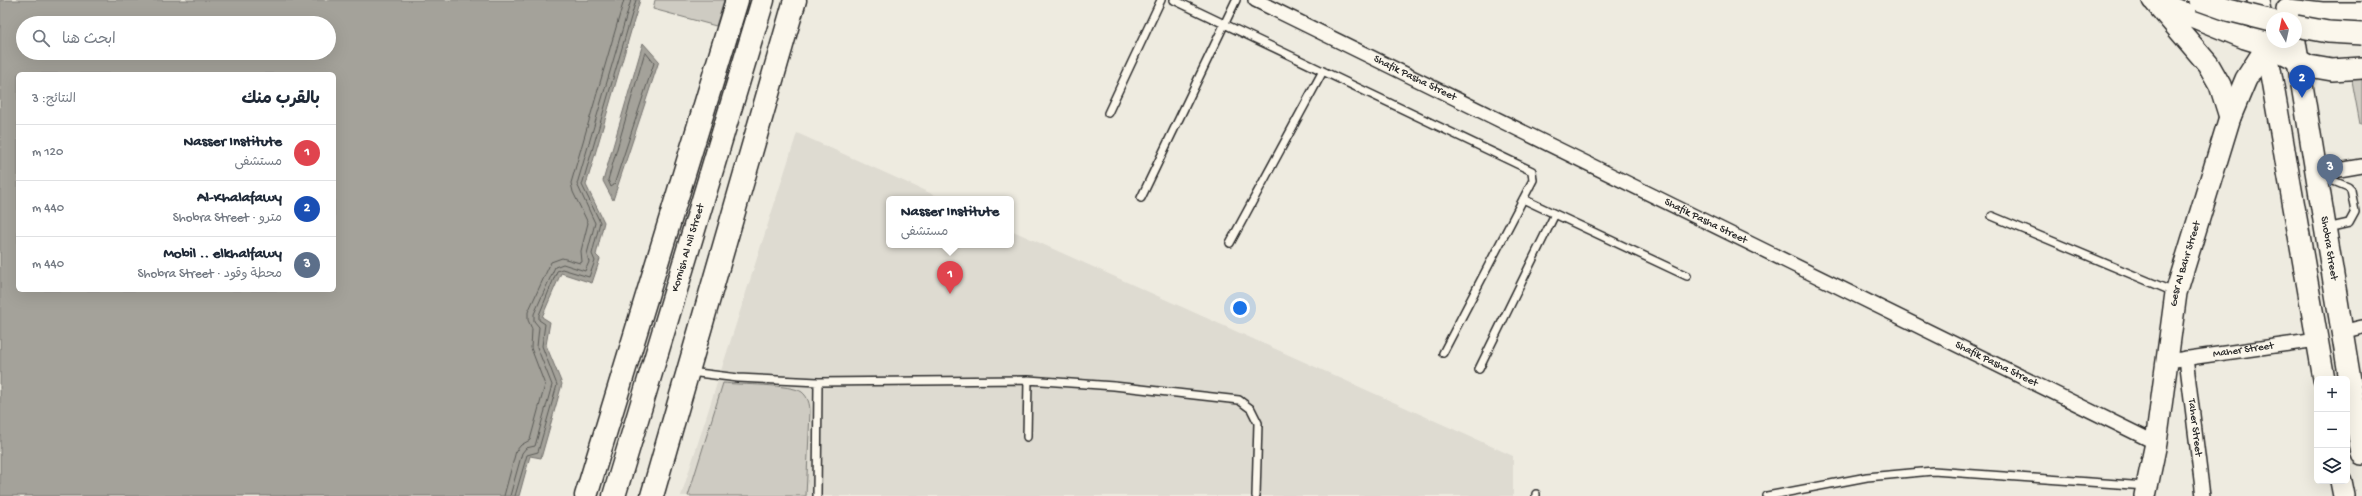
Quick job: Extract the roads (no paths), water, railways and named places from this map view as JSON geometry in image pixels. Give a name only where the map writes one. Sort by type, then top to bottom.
[{"type":"highway","points":[[586,496],[611,410],[738,0]]},
{"type":"highway","name":"Kornish Al Nil Street","points":[[614,496],[763,0]]},
{"type":"highway","points":[[652,496],[795,0]]},
{"type":"main road","points":[[2153,0],[2245,38],[2266,44]]},
{"type":"main road","points":[[2153,0],[2208,64],[2220,85],[2230,117]]},
{"type":"main road","points":[[2200,0],[2228,10],[2266,13]]},
{"type":"main road","points":[[2258,0],[2266,36]]},
{"type":"main road","points":[[2302,14],[2362,13]]},
{"type":"main road","points":[[2302,21],[2328,32],[2362,34]]},
{"type":"main road","name":"Gesr Al Bahr Street","points":[[2146,491],[2156,443],[2177,359],[2176,293],[2230,117],[2246,79],[2266,48]]},
{"type":"main road","points":[[2268,48],[2323,376]]},
{"type":"main road","points":[[2280,48],[2297,52],[2321,69],[2362,68]]},
{"type":"main road","name":"Shobra Street","points":[[2297,52],[2324,228],[2362,454]]},
{"type":"main road","points":[[2342,484],[2344,496]]},
{"type":"street","name":"Shafik Pasha Street","points":[[1255,0],[2156,443]]},
{"type":"street","points":[[2316,174],[2362,166]]},
{"type":"street","points":[[2341,332],[2362,327]]},
{"type":"street","name":"Maher Street","points":[[2177,359],[2317,340]]},
{"type":"street","name":"Taher Street","points":[[2177,359],[2203,496]]},
{"type":"lane","points":[[1108,113],[1161,0]]},
{"type":"lane","points":[[1174,0],[1532,171],[1533,180],[1443,353]]},
{"type":"lane","points":[[1141,198],[1236,0]]},
{"type":"lane","points":[[1230,243],[1323,71]]},
{"type":"lane","points":[[2316,174],[2348,187],[2351,190],[2355,212],[2349,222],[2324,228]]},
{"type":"lane","points":[[1523,199],[1687,276]]},
{"type":"lane","points":[[1479,369],[1555,214]]},
{"type":"lane","points":[[1992,216],[2176,293]]},
{"type":"lane","points":[[688,372],[738,378],[818,382],[1028,380],[1114,386],[1239,400],[1251,409],[1258,423],[1256,496]]},
{"type":"lane","points":[[1027,438],[1028,380]]},
{"type":"lane","points":[[816,496],[818,382]]},
{"type":"lane","points":[[1767,496],[1867,477],[1933,471],[2146,491]]},
{"type":"water","points":[[0,0],[640,0],[586,185],[604,222],[596,255],[600,259],[592,283],[561,273],[542,317],[550,322],[546,345],[562,384],[541,458],[530,456],[519,496],[0,496]]},
{"type":"water","points":[[643,43],[659,61],[613,200],[603,181]]},
{"type":"place","name":"Al-Khalafawy","points":[[2302,98]]},
{"type":"place","name":"Mobil .. elkhalfawy","points":[[2330,187]]},
{"type":"place","name":"Nasser Institute","points":[[950,294]]}]
